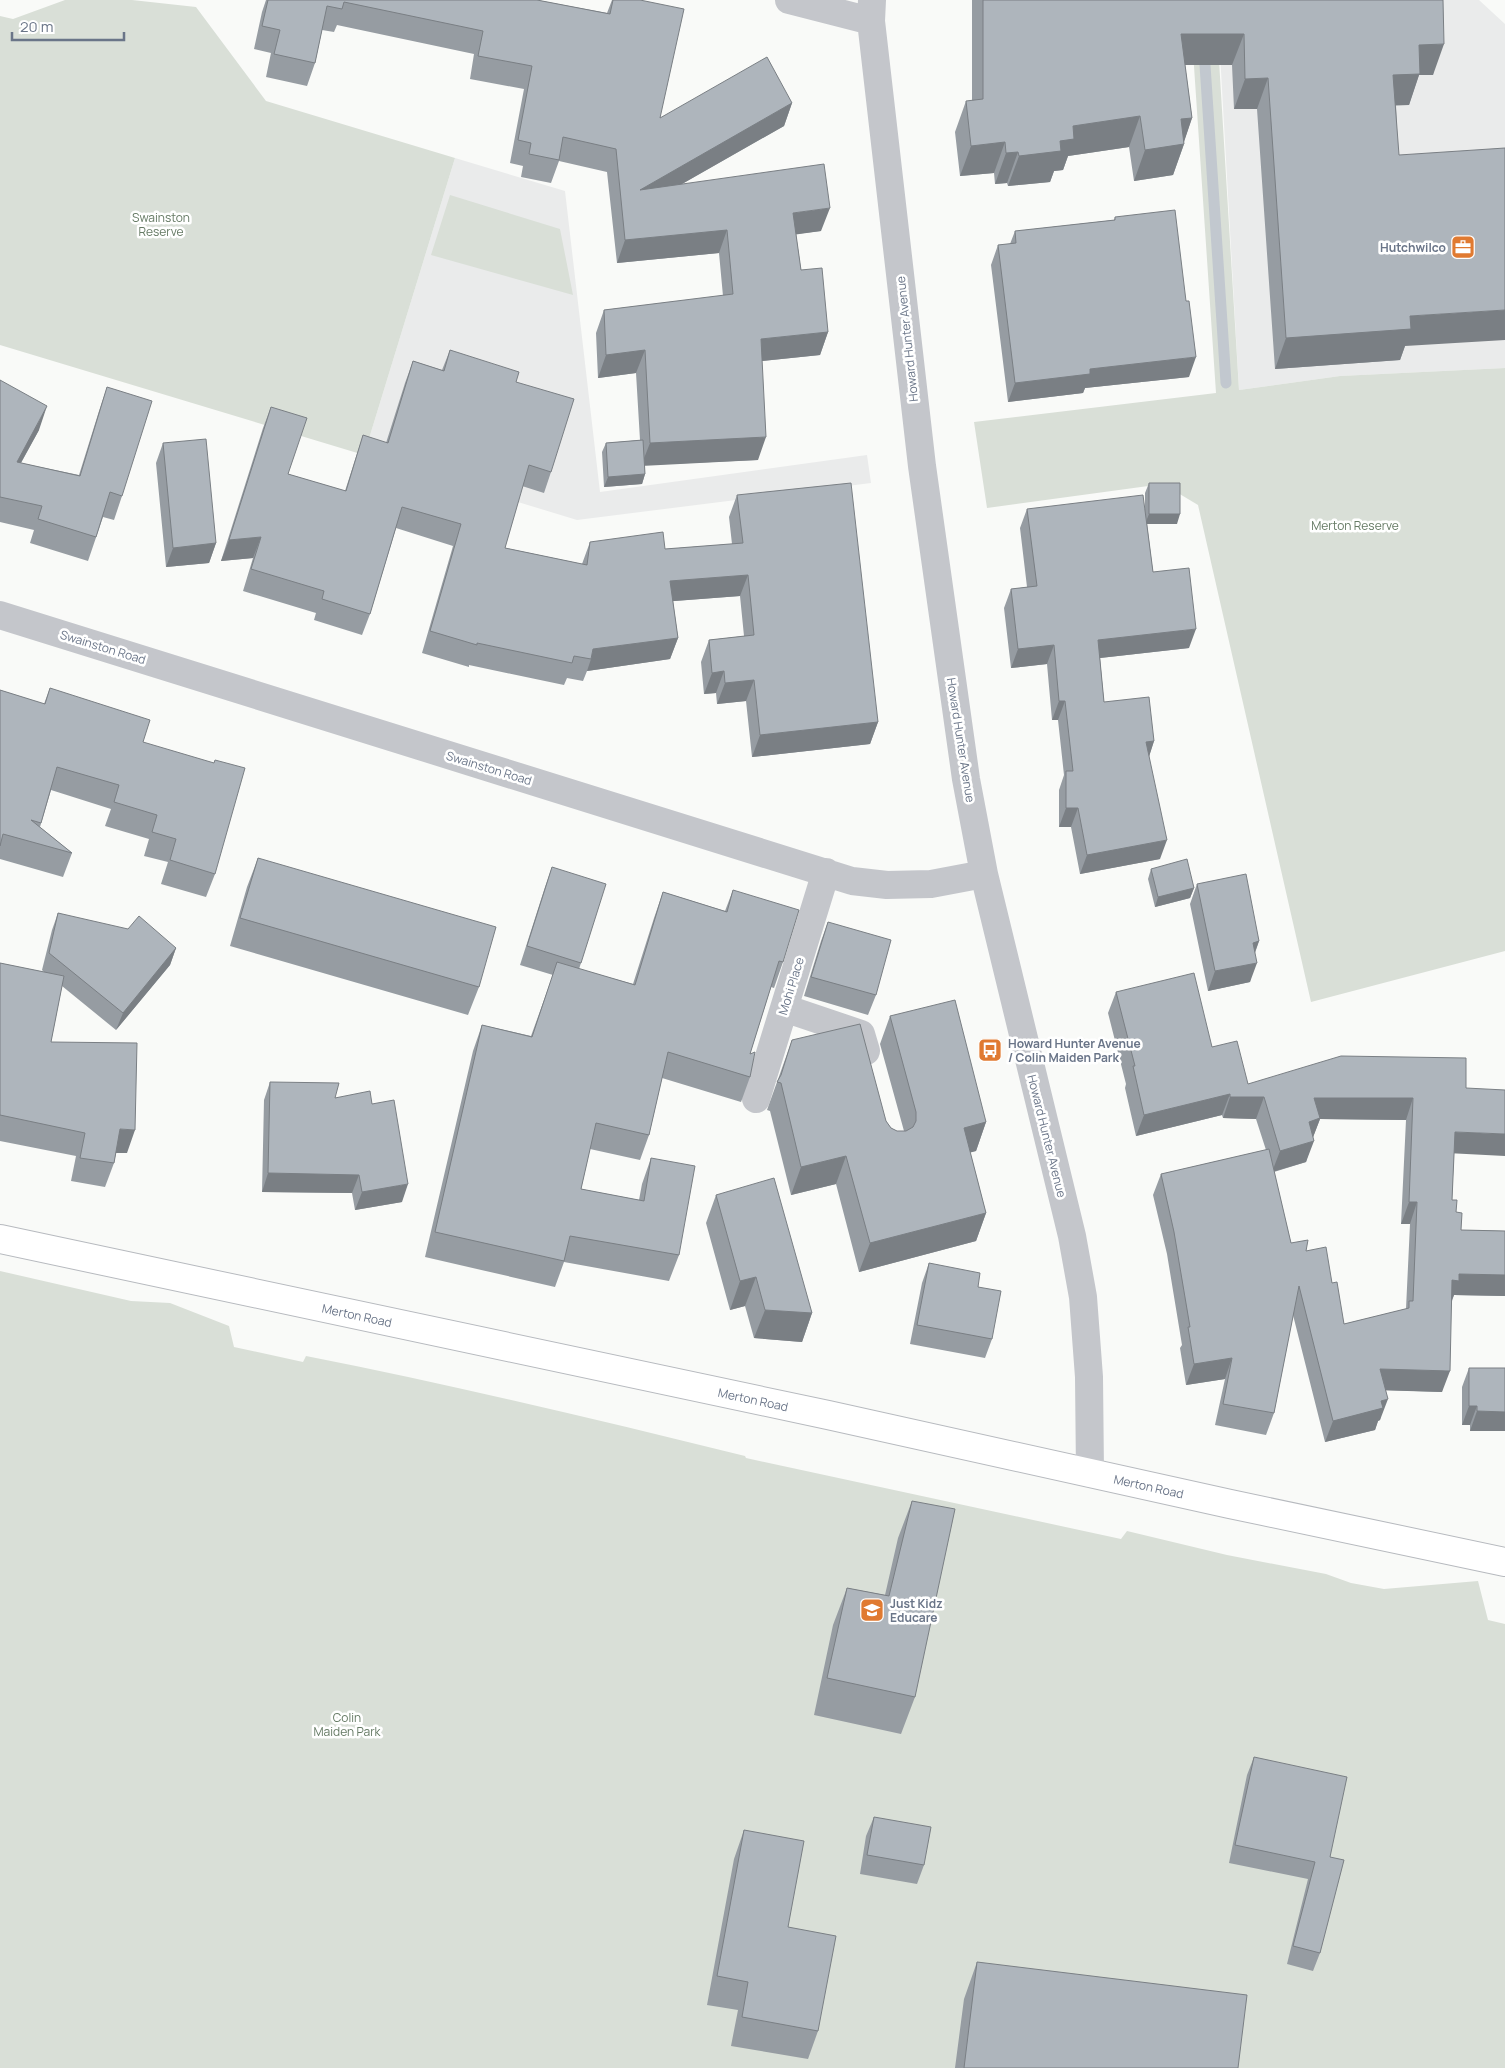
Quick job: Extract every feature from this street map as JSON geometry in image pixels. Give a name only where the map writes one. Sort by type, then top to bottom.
[{"type":"main road","name":"Merton Road","points":[[0,1239],[828,1414],[1090,1473],[1505,1562]]},
{"type":"street","points":[[788,0],[872,10]]},
{"type":"street","name":"Howard Hunter Avenue","points":[[872,10],[922,466],[953,694],[984,874],[1072,1236],[1083,1297],[1089,1377],[1090,1473]]},
{"type":"street","name":"Swainston Road","points":[[0,615],[852,881],[887,885],[931,884],[984,874]]},
{"type":"street","name":"Mohi Place","points":[[756,1099],[826,872]]},
{"type":"street","points":[[784,1008],[861,1034],[871,1071]]},
{"type":"shaded area","points":[[1217,0],[1479,0],[1505,24],[1505,368],[1340,376],[1239,390]]},
{"type":"shaded area","points":[[455,158],[565,191],[600,492],[867,455],[871,483],[577,520],[364,455]]},
{"type":"green space","name":"Swainston Reserve","points":[[65,0],[132,0],[196,7],[266,101],[455,158],[364,455],[0,345],[0,16],[13,19]]},
{"type":"green space","name":"Merton Reserve","points":[[1190,7],[1216,11],[1239,390],[1340,376],[1505,368],[1505,951],[1311,1002],[1198,505],[1163,484],[987,508],[974,422],[1216,393]]},
{"type":"green space","points":[[450,195],[560,229],[573,295],[431,255]]},
{"type":"green space","name":"Colin Maiden Park","points":[[0,1271],[131,1301],[170,1303],[229,1326],[234,1347],[303,1362],[306,1356],[416,1379],[635,1429],[745,1456],[746,1458],[1121,1539],[1127,1531],[1227,1555],[1326,1574],[1351,1583],[1384,1589],[1478,1581],[1488,1620],[1505,1624],[1505,2068],[0,2068]]},
{"type":"building","points":[[268,0],[537,0],[610,14],[613,0],[640,0],[684,9],[660,118],[767,57],[792,103],[640,190],[824,164],[830,208],[793,213],[801,270],[822,268],[828,332],[761,339],[766,437],[650,443],[645,350],[606,355],[604,310],[733,294],[727,230],[625,240],[616,149],[563,137],[559,160],[529,154],[531,143],[518,140],[532,66],[478,56],[483,31],[344,2],[342,9],[327,6],[315,63],[274,54],[280,30],[262,26]]},
{"type":"building","points":[[983,0],[1443,0],[1444,44],[1419,45],[1420,74],[1393,75],[1399,155],[1505,148],[1505,310],[1410,316],[1411,329],[1286,338],[1268,78],[1245,79],[1244,34],[1181,34],[1192,118],[1181,119],[1184,144],[1145,150],[1140,116],[1073,126],[1074,139],[1060,141],[1061,151],[1019,156],[1018,152],[1006,153],[1005,142],[971,146],[966,101],[983,99]]},
{"type":"building","points":[[1175,210],[1186,301],[1189,301],[1196,357],[1090,369],[1090,374],[1015,383],[998,245],[1016,243],[1015,231],[1115,220],[1115,217]]},
{"type":"building","points":[[450,350],[519,372],[516,382],[574,399],[551,472],[529,465],[505,548],[587,565],[590,542],[663,532],[665,549],[743,543],[737,495],[851,483],[878,722],[760,735],[754,680],[725,683],[724,671],[712,673],[709,640],[754,635],[748,575],[670,581],[678,638],[593,649],[591,659],[574,656],[572,663],[477,643],[477,645],[430,631],[461,524],[402,507],[370,614],[322,599],[324,591],[251,569],[261,537],[229,540],[271,407],[307,418],[288,474],[346,491],[363,435],[388,443],[413,361],[444,371]]},
{"type":"building","points":[[0,380],[47,406],[17,462],[80,476],[107,387],[152,401],[122,496],[110,492],[96,537],[38,519],[42,506],[0,497]]},
{"type":"building","points":[[206,439],[216,543],[173,548],[163,443]]},
{"type":"building","points":[[643,440],[645,474],[608,477],[606,443]]},
{"type":"building","points":[[1149,483],[1180,483],[1180,514],[1149,514]]},
{"type":"building","points":[[1143,495],[1153,572],[1189,568],[1196,629],[1098,640],[1104,702],[1149,697],[1154,741],[1146,742],[1167,840],[1087,855],[1078,808],[1066,808],[1066,771],[1073,771],[1065,701],[1059,701],[1054,645],[1018,649],[1011,589],[1037,586],[1027,509]]},
{"type":"building","points":[[50,688],[150,720],[143,742],[214,763],[215,760],[245,768],[215,874],[170,860],[176,839],[152,832],[157,815],[114,802],[119,785],[57,767],[41,823],[31,820],[72,853],[3,834],[0,846],[0,690],[45,704]]},
{"type":"building","points":[[258,858],[496,927],[479,987],[240,918]]},
{"type":"building","points":[[1187,859],[1194,888],[1158,897],[1151,869]]},
{"type":"building","points":[[552,867],[606,884],[581,963],[527,946]]},
{"type":"building","points":[[1246,874],[1259,941],[1253,943],[1257,963],[1215,971],[1197,884]]},
{"type":"building","points":[[733,890],[799,910],[783,962],[779,961],[750,1054],[755,1052],[750,1077],[668,1052],[649,1135],[596,1123],[581,1189],[644,1201],[651,1158],[695,1166],[679,1255],[570,1236],[564,1261],[435,1232],[482,1025],[532,1037],[557,962],[635,985],[663,892],[727,912]]},
{"type":"building","points":[[58,913],[128,929],[139,916],[176,948],[123,1013],[49,953]]},
{"type":"building","points":[[828,922],[891,940],[876,995],[811,977]]},
{"type":"building","points":[[0,963],[64,976],[51,1042],[137,1043],[135,1130],[120,1129],[114,1163],[80,1158],[85,1133],[0,1115]]},
{"type":"building","points":[[1194,973],[1212,1047],[1237,1041],[1248,1084],[1341,1056],[1466,1058],[1466,1088],[1505,1090],[1505,1134],[1455,1132],[1452,1200],[1457,1200],[1456,1212],[1462,1213],[1461,1230],[1505,1231],[1505,1275],[1459,1274],[1459,1281],[1452,1280],[1450,1371],[1380,1369],[1388,1399],[1381,1401],[1383,1408],[1333,1421],[1299,1286],[1274,1413],[1223,1404],[1232,1358],[1194,1364],[1188,1327],[1190,1327],[1174,1232],[1161,1174],[1269,1149],[1291,1243],[1308,1240],[1306,1251],[1326,1247],[1332,1283],[1337,1282],[1344,1324],[1409,1308],[1409,1301],[1413,1301],[1417,1202],[1409,1202],[1413,1098],[1314,1098],[1320,1118],[1309,1122],[1314,1141],[1280,1151],[1264,1097],[1230,1097],[1230,1094],[1144,1115],[1133,1066],[1135,1066],[1116,992]]},
{"type":"building","points":[[955,1000],[986,1122],[964,1128],[986,1213],[870,1243],[846,1156],[801,1167],[781,1083],[777,1082],[792,1040],[860,1024],[886,1121],[891,1128],[897,1131],[906,1131],[913,1127],[916,1121],[916,1112],[890,1016]]},
{"type":"building","points":[[270,1082],[339,1083],[335,1098],[370,1091],[372,1104],[394,1100],[408,1184],[362,1192],[359,1175],[268,1173]]},
{"type":"building","points":[[774,1178],[812,1313],[765,1310],[756,1277],[740,1281],[716,1195]]},
{"type":"building","points":[[929,1263],[980,1273],[978,1287],[1001,1291],[992,1339],[917,1325]]},
{"type":"building","points":[[1469,1368],[1505,1368],[1505,1412],[1477,1411],[1477,1406],[1469,1406]]},
{"type":"building","points":[[912,1501],[955,1509],[915,1697],[827,1678],[847,1588],[889,1596]]},
{"type":"building","points":[[1254,1757],[1347,1777],[1330,1857],[1344,1860],[1320,1953],[1293,1946],[1315,1862],[1235,1845]]},
{"type":"building","points":[[874,1817],[931,1827],[924,1865],[867,1855]]},
{"type":"building","points":[[744,1830],[804,1841],[788,1927],[836,1936],[818,2031],[742,2017],[748,1982],[717,1976]]},
{"type":"building","points":[[977,1962],[1247,1995],[1238,2068],[964,2068]]},
{"type":"waterway","points":[[1204,50],[1226,383]]},
{"type":"place","name":"Hutchwilco","points":[[1463,247]]},
{"type":"place","name":"Howard Hunter Avenue / Colin Maiden Park","points":[[990,1050]]},
{"type":"place","name":"Just Kidz Educare","points":[[872,1610]]}]
